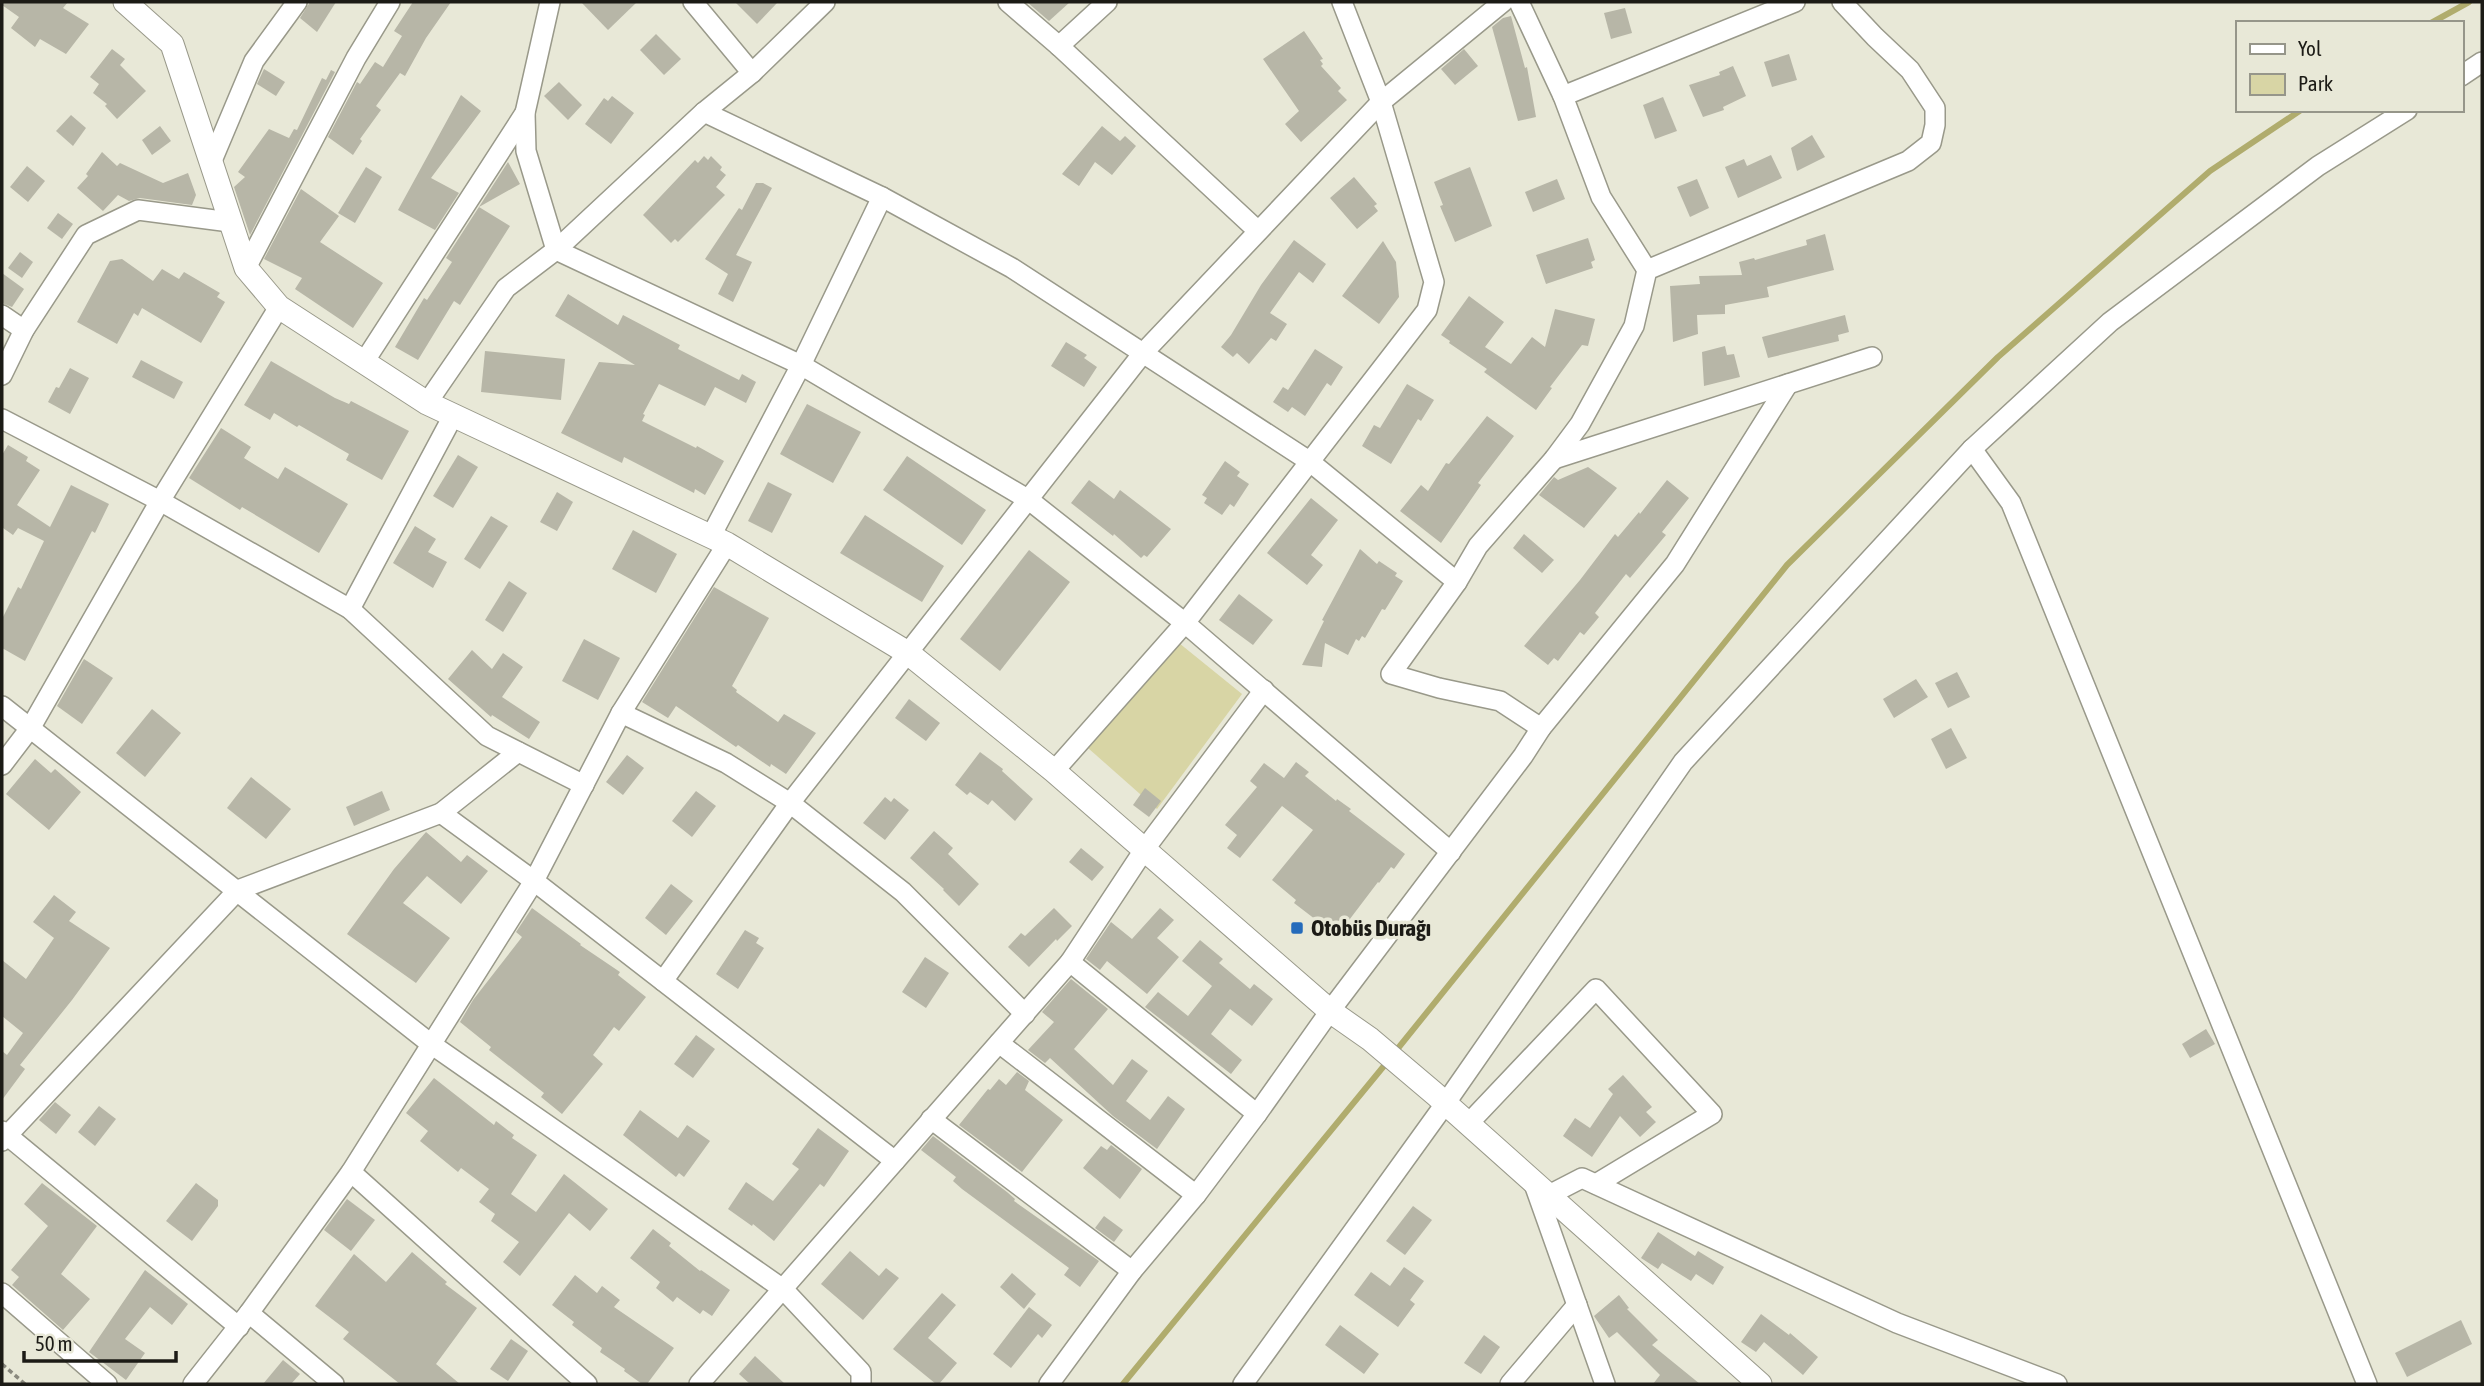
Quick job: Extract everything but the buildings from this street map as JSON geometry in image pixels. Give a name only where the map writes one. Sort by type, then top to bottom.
[{"type":"street","points":[[125,2],[172,44],[246,268],[279,307],[427,403],[719,540],[908,653],[1054,771],[1330,1012],[1370,1039],[1440,1099],[1760,1384]]},
{"type":"street","points":[[211,163],[254,61],[297,2]]},
{"type":"street","points":[[246,268],[356,58],[390,2]]},
{"type":"street","points":[[550,2],[525,113],[526,151],[556,250],[801,366],[1029,499],[1185,623],[1451,852]]},
{"type":"street","points":[[693,2],[752,73]]},
{"type":"street","points":[[427,403],[506,288],[556,250],[704,112],[752,73],[825,2]]},
{"type":"street","points":[[1008,2],[1258,231]]},
{"type":"street","points":[[1059,46],[1107,2]]},
{"type":"street","points":[[1054,771],[1185,623],[1427,310],[1434,282],[1381,102],[1342,2]]},
{"type":"street","points":[[663,981],[790,803],[1143,353],[1381,102],[1503,2]]},
{"type":"street","points":[[1519,2],[1563,96],[1601,197],[1647,270],[1634,326],[1580,424],[1554,459],[1478,546],[1457,582],[1391,674],[1438,688],[1500,701],[1541,728]]},
{"type":"street","points":[[1563,96],[1795,2]]},
{"type":"street","points":[[1647,270],[1908,161],[1931,143],[1935,108],[1910,69],[1842,2]]},
{"type":"street","points":[[2463,75],[2482,62]]},
{"type":"street","points":[[704,112],[883,197],[1012,268],[1309,461],[1457,582]]},
{"type":"street","points":[[1243,1384],[1440,1099],[1683,762],[1972,449],[2110,322],[2318,166],[2404,112]]},
{"type":"street","points":[[364,362],[525,113]]},
{"type":"street","points":[[193,1384],[244,1320],[351,1172],[534,881],[621,713],[719,540],[883,197]]},
{"type":"street","points":[[2,375],[24,330],[86,235],[138,210],[230,222]]},
{"type":"street","points":[[2,765],[31,727],[160,501],[279,307]]},
{"type":"street","points":[[2,315],[24,330]]},
{"type":"street","points":[[1554,459],[1872,356]]},
{"type":"street","points":[[1049,1384],[1132,1270],[1196,1195],[1257,1114],[1541,728],[1675,564],[1788,384]]},
{"type":"street","points":[[349,609],[453,416]]},
{"type":"street","points":[[2,419],[160,501],[349,609],[487,736],[584,785]]},
{"type":"street","points":[[1972,449],[2011,503],[2367,1384]]},
{"type":"street","points":[[699,1384],[1070,962],[1144,850],[1264,690]]},
{"type":"street","points":[[2,706],[431,1044],[783,1289],[861,1372],[861,1384]]},
{"type":"street","points":[[621,713],[726,764],[790,803],[903,892],[1025,1014]]},
{"type":"street","points":[[334,1384],[244,1320],[3,1136],[238,890],[441,813],[518,752]]},
{"type":"street","points":[[441,813],[534,881],[895,1161]]},
{"type":"street","points":[[1070,962],[1257,1114]]},
{"type":"street","points":[[1468,1124],[1596,989],[1712,1114],[1596,1184]]},
{"type":"street","points":[[999,1043],[1196,1195]]},
{"type":"street","points":[[931,1119],[1132,1270]]},
{"type":"street","points":[[351,1172],[587,1384]]},
{"type":"street","points":[[1541,1189],[1582,1178],[1897,1322],[2057,1384]]},
{"type":"street","points":[[1541,1189],[1605,1384]]},
{"type":"street","points":[[2,1293],[107,1384]]},
{"type":"street","points":[[1510,1384],[1577,1305]]},
{"type":"path","points":[[2,1364],[25,1384]]},
{"type":"green space","points":[[1179,643],[1242,694],[1157,809],[1088,748]]},
{"type":"waterway","points":[[2435,21],[2469,2]]},
{"type":"waterway","points":[[1395,1052],[1787,565],[1998,357],[2210,171],[2298,112]]},
{"type":"waterway","points":[[1123,1384],[1388,1061]]},
{"type":"place","name":"Otobüs Durağı","points":[[1297,928]]}]
